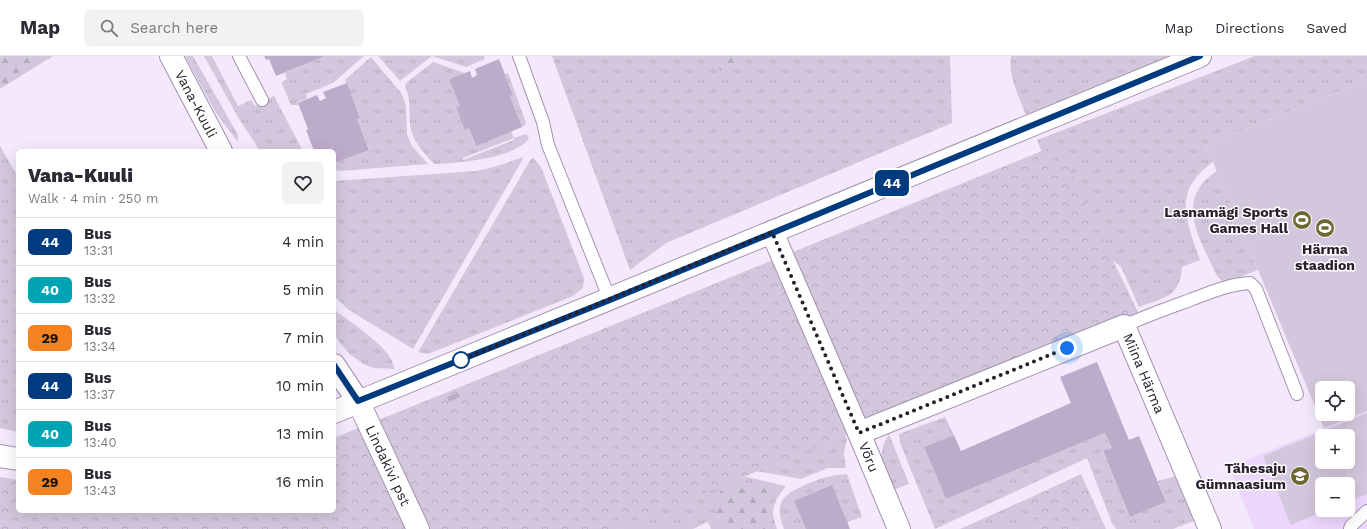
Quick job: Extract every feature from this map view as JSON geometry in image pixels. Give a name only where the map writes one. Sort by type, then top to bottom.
[{"type":"street","name":"Vana-Kuuli","points":[[171,56],[220,149]]},
{"type":"street","points":[[336,411],[610,300],[1200,56]]},
{"type":"street","name":"Võru","points":[[772,232],[899,529]]},
{"type":"street","name":"Miina Härma","points":[[859,433],[1124,326],[1210,529]]},
{"type":"street","points":[[336,368],[358,401]]},
{"type":"street","name":"Lindakivi pst","points":[[358,401],[418,529]]},
{"type":"street","points":[[0,456],[16,459]]},
{"type":"lane","points":[[239,56],[262,100]]},
{"type":"lane","points":[[519,56],[543,122],[548,145],[610,300]]},
{"type":"lane","points":[[1124,326],[1216,290],[1240,283],[1250,283],[1256,289],[1297,394]]},
{"type":"lane","points":[[1350,529],[1351,526],[1367,511]]},
{"type":"shaded area","name":"Tähesaju Gümnaasium","points":[[1367,411],[1367,529],[1254,529],[1229,467],[1315,432],[1315,469],[1355,469],[1355,429],[1323,429],[1342,421],[1355,421],[1355,416]]},
{"type":"green space","points":[[0,56],[53,56],[0,89]]},
{"type":"green space","points":[[185,56],[193,56],[238,135],[238,142],[216,113]]},
{"type":"green space","points":[[204,56],[212,56],[238,106],[251,100],[255,106],[274,96],[302,149],[259,149],[238,117]]},
{"type":"green space","points":[[322,56],[364,56],[333,83],[306,94],[307,99],[298,102],[298,105],[291,105],[282,84],[282,82],[287,79],[285,73]]},
{"type":"green space","points":[[378,56],[432,56],[400,81]]},
{"type":"green space","points":[[432,56],[484,56],[485,59],[466,67]]},
{"type":"green space","points":[[552,56],[950,56],[952,123],[666,243],[630,270]]},
{"type":"green space","points":[[715,56],[745,56],[720,71]]},
{"type":"green space","points":[[1011,56],[1172,56],[1026,115],[1017,94],[1013,79],[1010,64]]},
{"type":"green space","points":[[1255,56],[1367,56],[1367,80],[1206,145],[1213,162],[1200,173],[1192,184],[1187,195],[1186,207],[1190,232],[1200,260],[1182,267],[1178,285],[1169,295],[1139,307],[1121,267],[1105,254],[1055,186],[1037,140]]},
{"type":"green space","points":[[371,57],[402,94],[406,106],[407,134],[412,146],[428,164],[340,171],[336,170],[336,162],[369,149],[357,119],[360,117],[345,80]]},
{"type":"green space","points":[[433,62],[465,73],[449,79],[460,106],[456,107],[466,130],[469,128],[475,145],[511,131],[514,138],[526,134],[529,138],[522,145],[499,155],[470,161],[434,164],[420,148],[412,135],[409,103],[405,87],[406,83]],"holes":[[[514,138],[514,140],[463,160],[463,158]]]},
{"type":"green space","points":[[508,73],[525,120],[526,124],[522,127],[510,96],[513,94],[505,74]]},
{"type":"green space","name":"Lasnamägi Sports Games Hall","points":[[1367,80],[1367,411],[1355,416],[1355,381],[1315,381],[1315,406],[1206,145]]},
{"type":"green space","points":[[1057,145],[1139,314],[617,529],[0,529],[0,477],[16,480],[16,513],[336,513],[336,437]]},
{"type":"green space","points":[[0,146],[16,174],[16,432],[0,428]]},
{"type":"green space","points":[[524,157],[413,349],[349,310],[336,298],[336,181],[476,171]]},
{"type":"green space","points":[[533,158],[541,167],[584,278],[583,288],[573,296],[428,354],[418,352],[531,159]]},
{"type":"green space","points":[[1217,171],[1258,270],[1224,283],[1217,276],[1198,234],[1194,220],[1193,207],[1196,194],[1204,182]]},
{"type":"green space","points":[[336,311],[370,336],[387,353],[392,361],[394,369],[374,368],[365,365],[349,354],[336,338]]},
{"type":"green space","points":[[1367,413],[1367,494],[1355,499],[1355,477],[1315,477],[1315,515],[1291,525],[1263,456],[1315,434],[1315,469],[1355,469],[1355,429],[1328,429],[1348,421],[1355,421],[1355,418]]},
{"type":"green space","points":[[945,417],[954,435],[924,447],[946,499],[1105,433],[1112,448],[1103,452],[1130,517],[1166,502],[1158,481],[1176,476],[1194,521],[1173,529],[1116,529],[1112,523],[1087,458],[935,529],[900,443],[899,434]]},
{"type":"green space","name":"Lasnamägi Sports Games Hall","points":[[1321,421],[1342,421],[1324,428]]},
{"type":"green space","points":[[889,434],[909,484],[893,490],[884,469],[881,456],[882,449]]},
{"type":"green space","points":[[845,435],[847,439],[844,453],[846,468],[828,468],[801,479],[756,471]]},
{"type":"green space","points":[[847,474],[862,517],[847,522],[832,486],[794,501],[806,529],[784,529],[781,520],[780,506],[783,500],[792,491],[817,480]]},
{"type":"green space","points":[[1081,474],[1101,518],[1076,529],[1038,529],[1025,500]]},
{"type":"green space","points":[[743,476],[786,486],[778,496],[774,506],[773,516],[777,529],[711,529],[708,522],[693,529],[616,529]]},
{"type":"green space","points":[[749,483],[766,484],[776,529],[723,529],[711,500],[728,485]]},
{"type":"green space","points":[[1025,500],[1038,529],[960,529]]},
{"type":"green space","points":[[1101,518],[1106,529],[1076,529]]},
{"type":"building","points":[[264,56],[323,57],[276,76],[269,59],[266,60]]},
{"type":"building","points":[[499,59],[513,95],[510,96],[522,127],[476,146],[469,128],[465,130],[456,107],[460,106],[449,79],[470,71],[472,78],[477,75],[475,69]]},
{"type":"building","points":[[347,83],[360,118],[357,119],[369,150],[336,162],[336,149],[313,149],[306,130],[308,129],[298,103],[317,95],[320,101],[326,98],[323,92]]},
{"type":"building","points":[[1097,362],[1129,440],[1139,436],[1166,502],[1130,517],[1103,451],[1112,448],[1105,433],[946,499],[924,447],[954,435],[961,451],[1071,403],[1060,377]]},
{"type":"building","points":[[458,393],[460,397],[449,402],[447,397]]},
{"type":"building","points":[[832,485],[850,529],[806,529],[794,501]]},
{"type":"bus line","name":"44","points":[[336,368],[358,401],[610,300],[1200,56]]},
{"type":"place","name":"Lasnamägi Sports Games Hall","points":[[1302,220]]},
{"type":"place","name":"Härma staadion","points":[[1325,228]]},
{"type":"place","name":"Tähesaju Gümnaasium","points":[[1300,476]]},
{"type":"route","points":[[461,360],[459,361],[772,232],[795,282],[859,433],[1067,348]]}]
